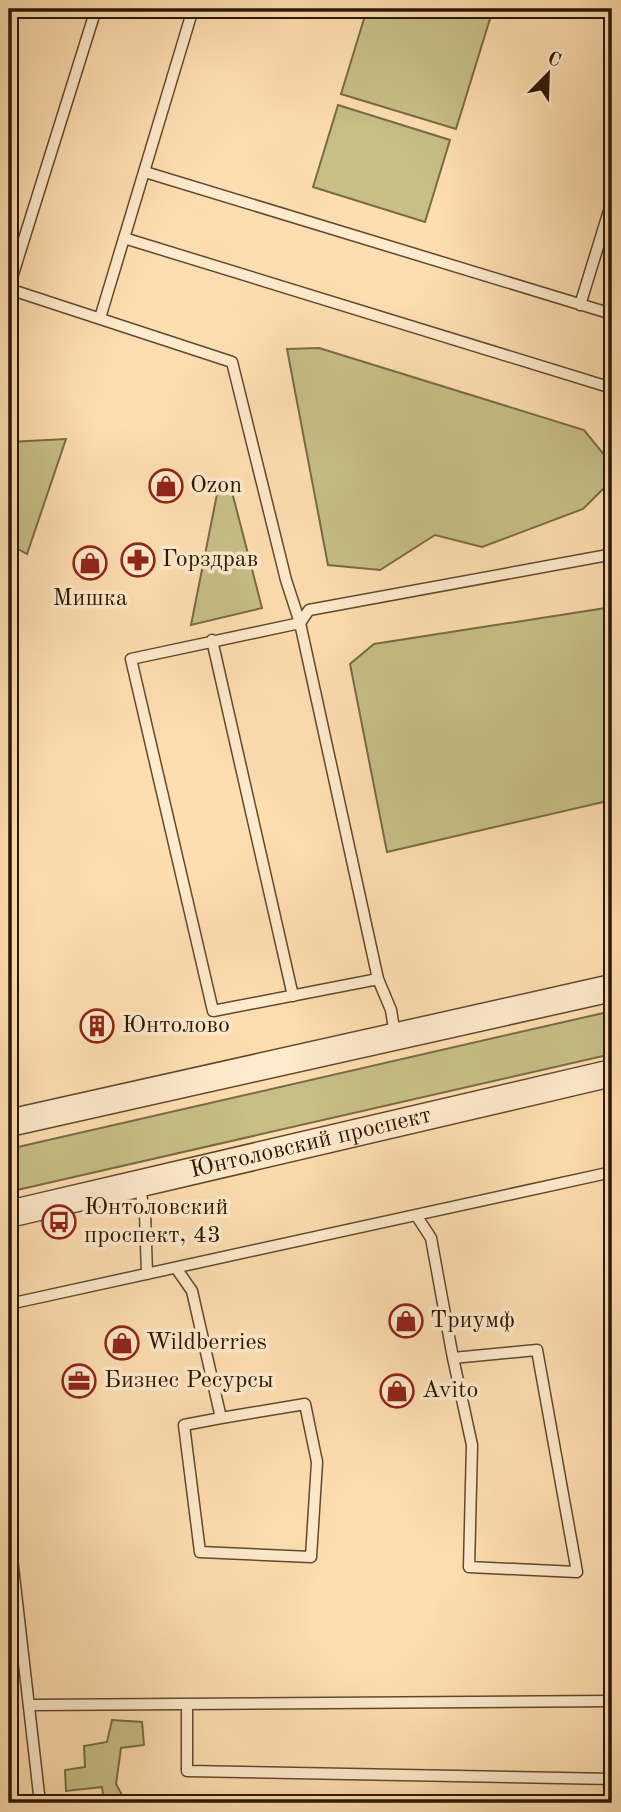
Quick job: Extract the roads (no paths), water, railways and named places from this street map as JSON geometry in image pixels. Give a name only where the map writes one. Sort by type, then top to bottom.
[{"type":"street","points":[[9,1123],[612,988]]},
{"type":"street","name":"Юнтоловский проспект","points":[[9,1214],[612,1073]]},
{"type":"lane","points":[[96,9],[9,288],[232,362],[286,580],[300,623],[378,979],[391,1010],[395,1035]]},
{"type":"lane","points":[[100,318],[193,9]]},
{"type":"lane","points":[[145,172],[612,314]]},
{"type":"lane","points":[[580,305],[612,201]]},
{"type":"lane","points":[[124,238],[612,388]]},
{"type":"lane","points":[[378,979],[214,1011],[131,659],[300,623],[309,610],[608,555],[612,540]]},
{"type":"lane","points":[[212,640],[293,996]]},
{"type":"lane","points":[[9,1304],[612,1172]]},
{"type":"lane","points":[[139,1185],[145,1213],[147,1274]]},
{"type":"lane","points":[[416,1215],[431,1238],[453,1358],[472,1445],[469,1567],[577,1572],[537,1350],[453,1358]]},
{"type":"lane","points":[[176,1268],[192,1290],[221,1418]]},
{"type":"lane","points":[[305,1404],[317,1462],[311,1557],[200,1552],[184,1425],[221,1418],[305,1404]]},
{"type":"lane","points":[[9,1532],[40,1803]]},
{"type":"lane","points":[[29,1704],[612,1701]]},
{"type":"lane","points":[[187,1704],[187,1771],[612,1779]]},
{"type":"place","name":"Ozon","points":[[166,486]]},
{"type":"place","name":"Горздрав","points":[[138,560]]},
{"type":"place","name":"Мишка","points":[[90,563]]},
{"type":"place","name":"Юнтолово","points":[[97,1026]]},
{"type":"place","name":"Юнтоловский проспект, 43","points":[[59,1222]]},
{"type":"place","name":"Триумф","points":[[406,1321]]},
{"type":"place","name":"Wildberries","points":[[122,1343]]},
{"type":"place","name":"Бизнес Ресурсы","points":[[79,1381]]},
{"type":"place","name":"Avito","points":[[397,1391]]}]
